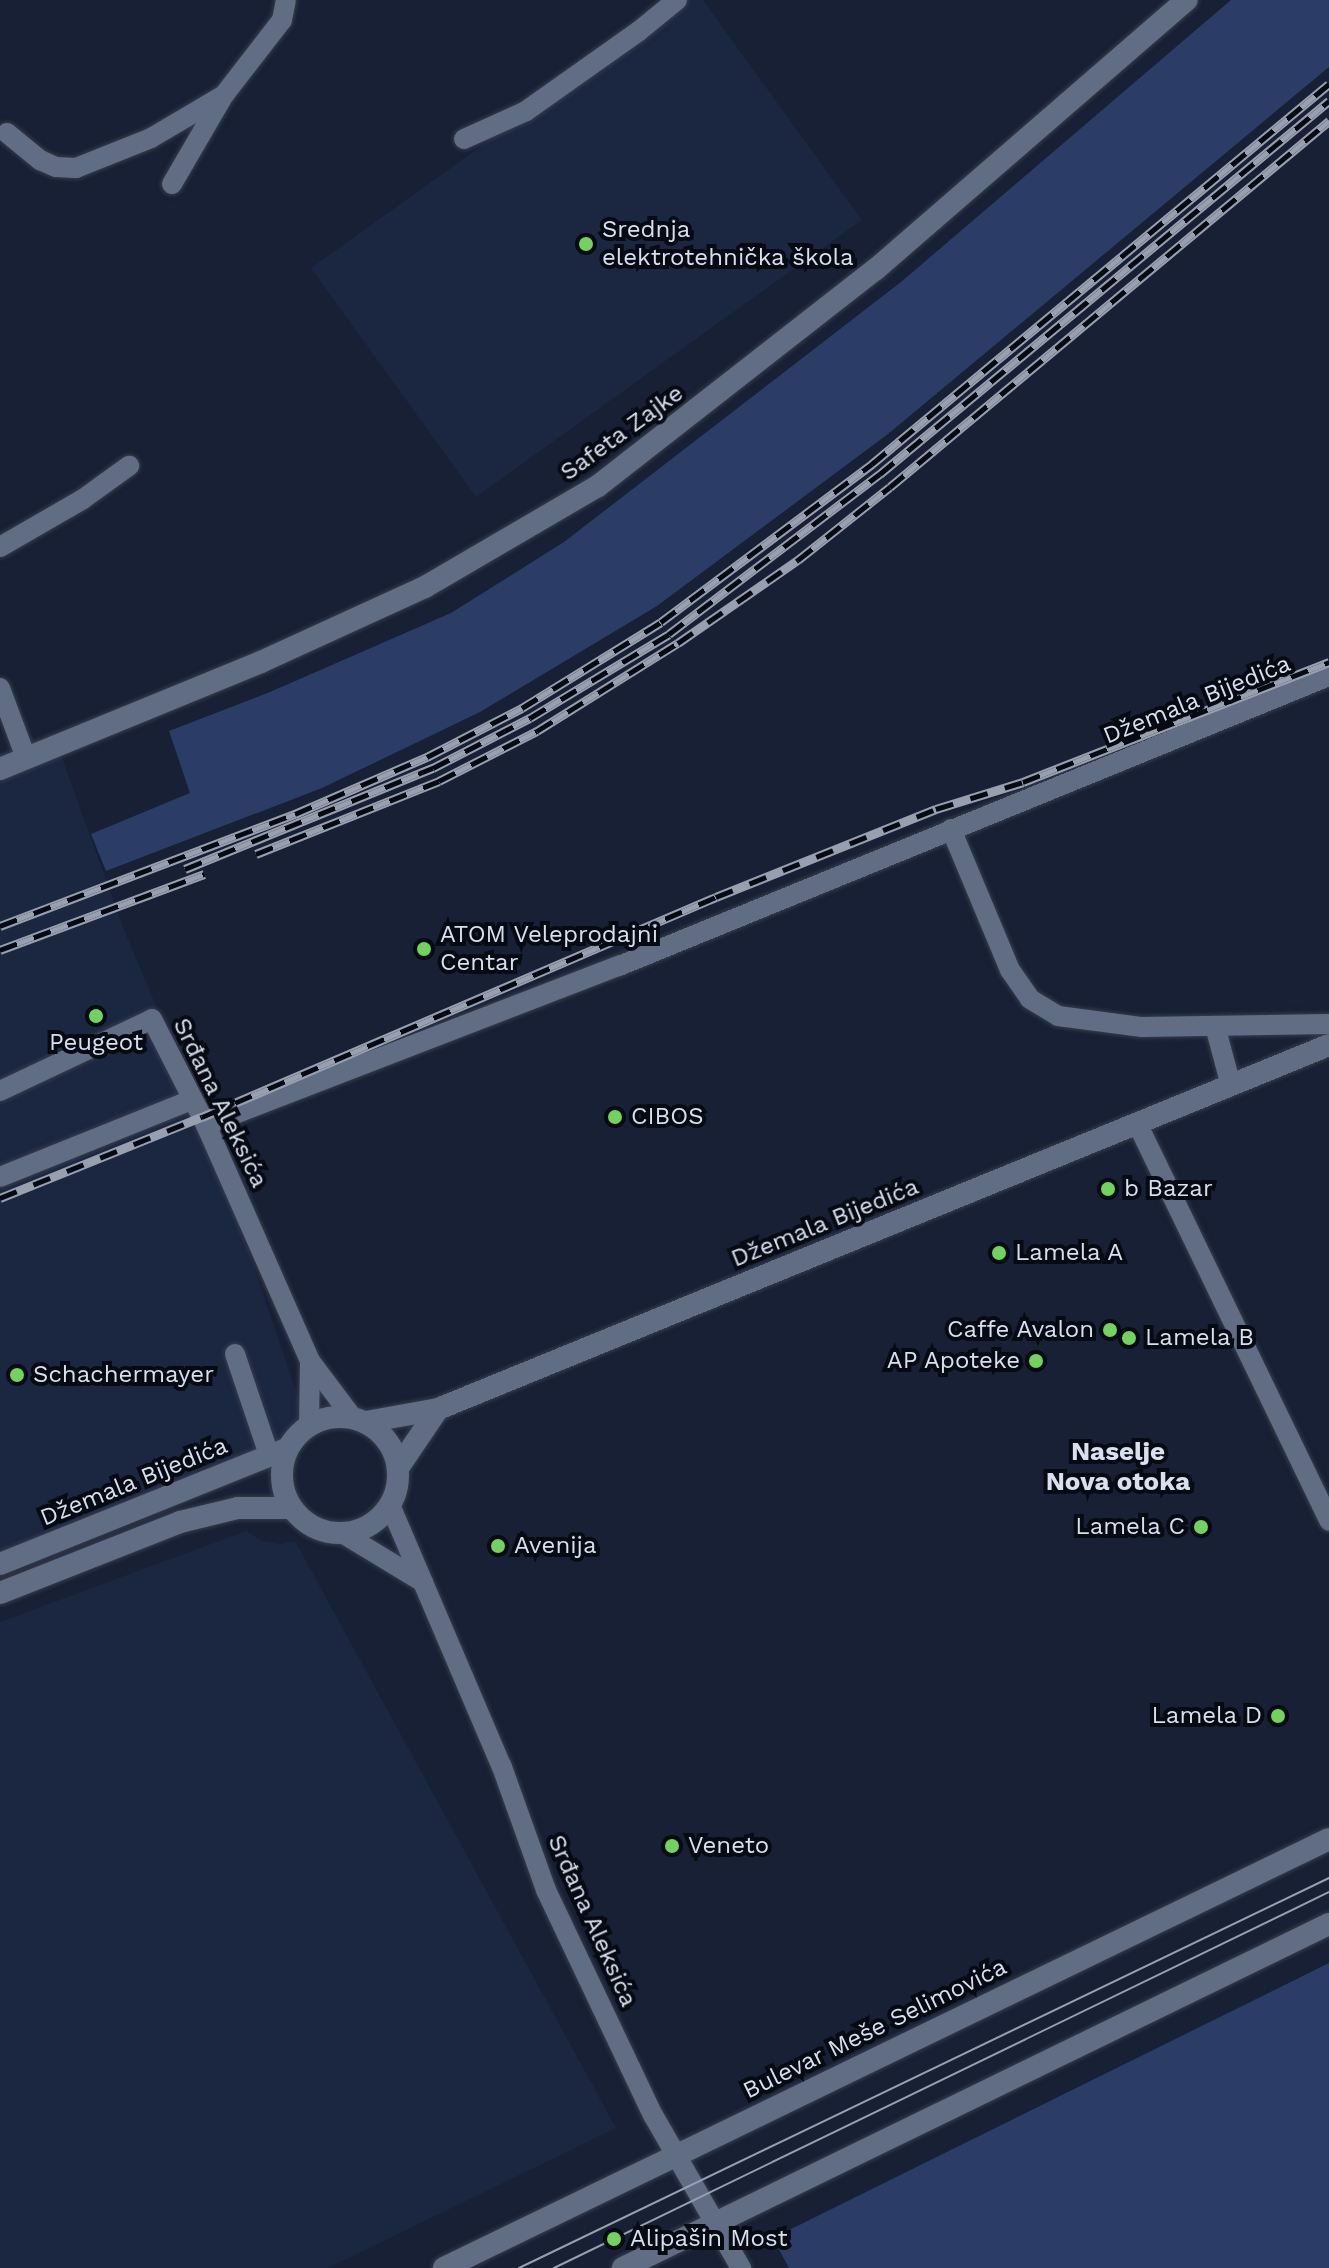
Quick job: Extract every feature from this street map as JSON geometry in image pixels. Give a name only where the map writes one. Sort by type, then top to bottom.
[{"type":"main road","name":"Safeta Zajke","points":[[0,769],[261,662],[425,587],[598,486],[876,269],[1187,0]]},
{"type":"main road","name":"Džemala Bijedića","points":[[359,1420],[438,1409],[1137,1123],[1230,1082],[1329,1045]]},
{"type":"main road","points":[[398,1468],[438,1409]]},
{"type":"main road","points":[[338,1417],[359,1420],[386,1438],[398,1468],[397,1487],[390,1505],[377,1519],[361,1529],[342,1533],[322,1530],[305,1521],[292,1508],[282,1478],[279,1452],[309,1426],[338,1417]]},
{"type":"main road","name":"Džemala Bijedića","points":[[0,1564],[279,1452]]},
{"type":"main road","points":[[0,1593],[180,1522],[238,1508],[292,1508]]},
{"type":"main road","name":"Bulevar Meše Selimovića","points":[[444,2268],[1329,1839]]},
{"type":"main road","points":[[623,2268],[1329,1924]]},
{"type":"street","points":[[172,184],[224,95],[282,20],[286,0]]},
{"type":"street","points":[[464,139],[526,111],[639,31],[677,0]]},
{"type":"street","points":[[7,133],[40,160],[56,167],[76,168],[151,138],[224,95]]},
{"type":"street","points":[[0,547],[83,499],[129,466]]},
{"type":"street","name":"Džemala Bijedića","points":[[206,1125],[604,971],[1329,676]]},
{"type":"street","points":[[0,688],[26,758]]},
{"type":"street","points":[[951,829],[1010,970],[1030,999],[1058,1016],[1142,1027],[1329,1024]]},
{"type":"street","name":"Srđana Aleksića","points":[[0,1091],[152,1019],[206,1125],[310,1361],[359,1420]]},
{"type":"street","points":[[1215,1026],[1230,1082]]},
{"type":"street","points":[[0,1177],[192,1100]]},
{"type":"street","points":[[1137,1123],[1329,1521]]},
{"type":"street","points":[[235,1354],[279,1452]]},
{"type":"street","name":"Srđana Aleksića","points":[[309,1426],[310,1361]]},
{"type":"street","name":"Srđana Aleksića","points":[[390,1505],[502,1767],[546,1890],[674,2154],[741,2268]]},
{"type":"street","points":[[342,1533],[423,1582]]},
{"type":"shaded area","name":"Srednja elektrotehnička škola","points":[[685,0],[703,0],[862,220],[476,497],[311,268]]},
{"type":"shaded area","points":[[1231,0],[1329,0],[1329,67],[888,434],[657,606],[480,712],[322,788],[106,871],[91,834],[190,793],[169,731],[270,692],[451,613],[564,542],[901,282]]},
{"type":"shaded area","points":[[53,733],[123,927],[206,1125],[299,1400],[296,1427],[253,1451],[0,1561],[0,754]]},
{"type":"shaded area","points":[[246,1531],[262,1541],[280,1544],[295,1541],[616,2128],[328,2268],[0,2268],[0,1622]]},
{"type":"shaded area","points":[[1329,1963],[1329,2268],[789,2268],[773,2238]]},
{"type":"tram line","points":[[519,2268],[1329,1878]]},
{"type":"tram line","points":[[554,2268],[1329,1892]]},
{"type":"railway","points":[[0,926],[295,814],[427,757],[522,708],[661,622],[872,464],[1329,84]]},
{"type":"railway","points":[[185,869],[433,768],[530,718],[669,634],[880,474],[1329,101]]},
{"type":"railway","points":[[256,854],[439,781],[537,731],[678,643],[798,560],[890,487],[1329,121]]},
{"type":"railway","points":[[0,1198],[202,1117],[716,897],[936,809],[1023,782],[1329,662]]},
{"type":"railway","points":[[0,950],[204,874]]},
{"type":"place","name":"Srednja elektrotehnička škola","points":[[586,244]]},
{"type":"place","name":"ATOM Veleprodajni Centar","points":[[424,949]]},
{"type":"place","name":"Peugeot","points":[[96,1016]]},
{"type":"place","name":"CIBOS","points":[[615,1117]]},
{"type":"place","name":"b Bazar","points":[[1108,1189]]},
{"type":"place","name":"Lamela A","points":[[999,1253]]},
{"type":"place","name":"Caffe Avalon","points":[[1110,1330]]},
{"type":"place","name":"Lamela B","points":[[1129,1338]]},
{"type":"place","name":"AP Apoteke","points":[[1036,1361]]},
{"type":"place","name":"Schachermayer","points":[[17,1375]]},
{"type":"place","name":"Lamela C","points":[[1201,1527]]},
{"type":"place","name":"Avenija","points":[[498,1546]]},
{"type":"place","name":"Lamela D","points":[[1278,1716]]},
{"type":"place","name":"Veneto","points":[[672,1846]]},
{"type":"place","name":"Alipašin Most","points":[[614,2239]]},
{"type":"district","name":"Naselje Nova otoka","points":[[1118,1467]]}]
